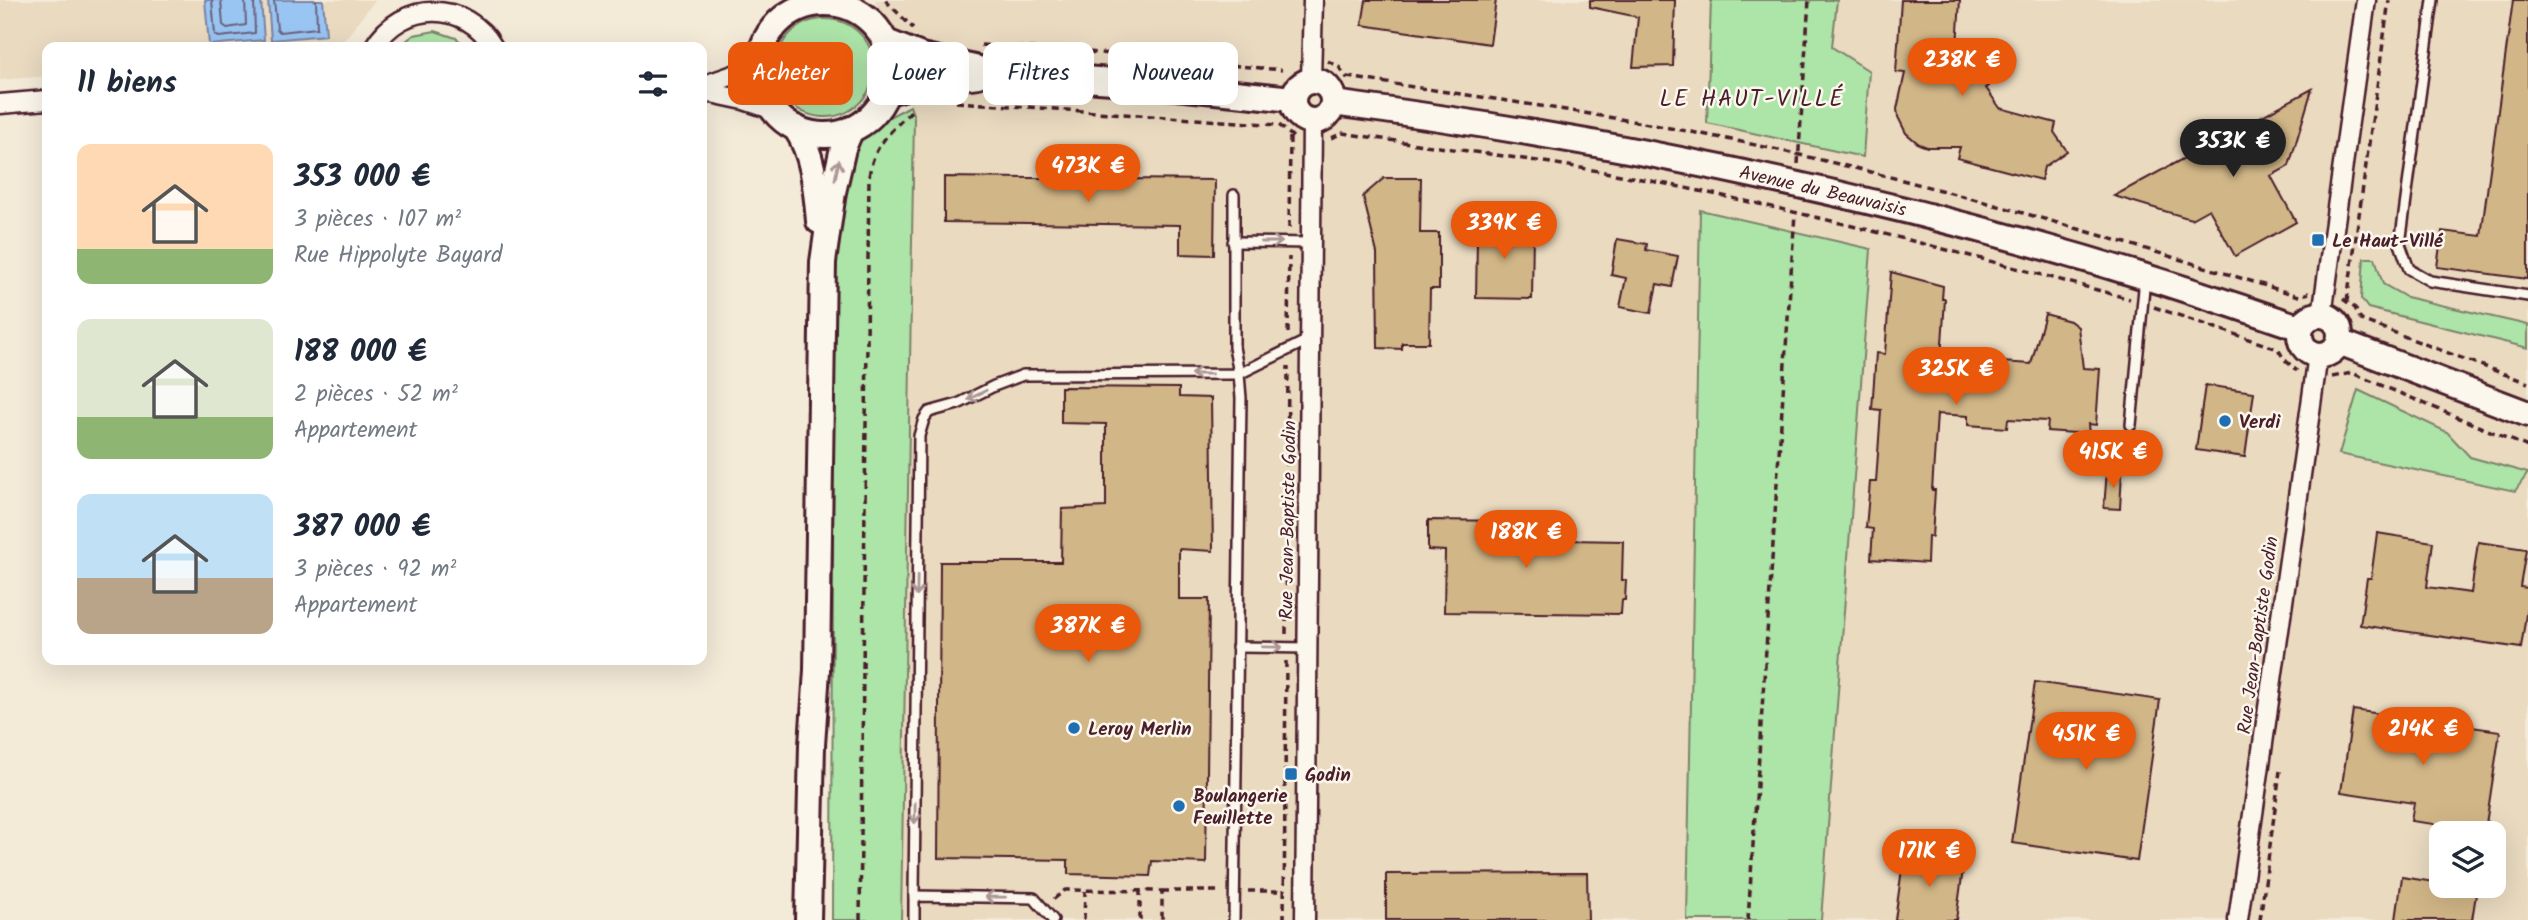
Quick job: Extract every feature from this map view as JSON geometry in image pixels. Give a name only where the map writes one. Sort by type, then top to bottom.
[{"type":"street","points":[[1311,81],[1312,0]]},
{"type":"street","points":[[2322,315],[2366,0]]},
{"type":"street","points":[[767,42],[772,31],[796,6],[818,3],[852,5],[876,26],[886,42]]},
{"type":"street","points":[[377,42],[394,22],[435,5],[464,17],[481,29],[490,42]]},
{"type":"street","points":[[707,84],[728,78]]},
{"type":"street","points":[[1094,80],[1293,99]]},
{"type":"street","points":[[1311,81],[1328,87],[1333,103],[1326,117],[1312,131],[1297,113],[1293,99],[1299,86],[1311,81]]},
{"type":"street","points":[[707,92],[774,110],[796,128],[806,144],[811,162],[823,262],[817,670],[812,745],[808,920]]},
{"type":"street","points":[[0,104],[42,100]]},
{"type":"street","name":"Avenue du Beauvaisis","points":[[1333,103],[1532,131],[1797,183],[2010,237],[2145,277],[2301,328]]},
{"type":"street","points":[[771,105],[774,110]]},
{"type":"street","points":[[796,128],[824,134],[851,129],[872,115],[878,105]]},
{"type":"street","points":[[823,262],[837,172],[851,129]]},
{"type":"street","name":"Rue Jean-Baptiste Godin","points":[[1304,920],[1312,131]]},
{"type":"street","points":[[2324,358],[2338,326],[2322,315],[2308,319],[2301,328],[2302,345],[2310,353],[2324,358],[2528,414]]},
{"type":"street","name":"Rue Jean-Baptiste Godin","points":[[2238,920],[2324,358]]},
{"type":"street","points":[[817,670],[821,744],[822,920]]},
{"type":"lane","points":[[2434,0],[2400,244],[2409,269],[2430,281],[2528,296]]},
{"type":"lane","points":[[1234,195],[1234,347],[1239,374],[1234,920]]},
{"type":"lane","points":[[1233,242],[1311,243]]},
{"type":"lane","points":[[2131,425],[2145,277]]},
{"type":"lane","points":[[914,920],[919,436],[924,419],[935,409],[958,404],[994,386],[1023,376],[1239,374],[1310,339]]},
{"type":"lane","points":[[1237,647],[1307,648]]},
{"type":"lane","points":[[914,896],[1034,898],[1053,920]]},
{"type":"path","points":[[885,0],[917,32],[918,42]]},
{"type":"path","points":[[1748,920],[1809,0]]},
{"type":"path","points":[[2347,302],[2389,0]]},
{"type":"path","points":[[972,45],[1078,51],[1283,70]]},
{"type":"path","points":[[969,102],[1279,125],[1290,136],[1284,920]]},
{"type":"path","points":[[860,920],[869,178],[872,158],[880,142],[915,105]]},
{"type":"path","points":[[1290,136],[1312,131],[1327,140],[1343,133],[1623,176],[1795,212],[1948,249],[2142,303],[2278,349],[2291,367],[2301,374],[2324,358],[2334,377],[2352,373],[2528,447]]},
{"type":"path","points":[[1084,920],[1085,890]]},
{"type":"path","points":[[1140,920],[1140,891],[1162,891],[1162,920]]},
{"type":"shaded area","points":[[0,0],[375,0],[343,42],[42,42],[42,76],[0,80]]},
{"type":"shaded area","points":[[875,0],[2528,0],[2528,920],[900,920],[914,117],[910,105],[969,105],[969,42],[889,42]]},
{"type":"green space","points":[[1711,0],[1837,0],[1832,47],[1869,71],[1863,157],[1707,123]]},
{"type":"green space","points":[[825,19],[844,23],[865,41],[867,92],[859,102],[844,113],[825,117],[806,113],[794,105],[853,105],[853,42],[784,42],[791,34],[806,23]]},
{"type":"green space","points":[[435,31],[461,42],[405,42],[414,35]]},
{"type":"green space","points":[[910,106],[914,117],[901,920],[832,920],[834,240],[852,148],[889,117]]},
{"type":"green space","points":[[1700,210],[1871,249],[1821,920],[1687,920]]},
{"type":"green space","points":[[2364,258],[2375,258],[2383,284],[2406,297],[2528,325],[2528,348],[2368,308],[2361,299]]},
{"type":"green space","points":[[2358,390],[2447,432],[2470,457],[2528,473],[2515,491],[2339,454]]},
{"type":"water","points":[[205,0],[261,0],[264,40],[209,42]]},
{"type":"water","points":[[268,0],[323,0],[326,35],[271,40]]},
{"type":"building","points":[[1366,0],[1496,0],[1490,44],[1362,25]]},
{"type":"building","points":[[1590,0],[1675,0],[1673,66],[1633,67],[1638,17],[1590,7]]},
{"type":"building","points":[[1901,0],[1960,0],[1957,47],[1989,86],[1986,88],[2000,108],[2056,123],[2054,132],[2067,151],[2044,167],[2041,180],[1957,158],[1960,147],[1927,147],[1906,133],[1897,109],[1905,73],[1896,72]]},
{"type":"building","points":[[2513,0],[2528,0],[2528,279],[2437,267],[2442,231],[2481,236]]},
{"type":"building","points":[[2312,89],[2289,166],[2271,176],[2296,222],[2235,256],[2209,209],[2191,219],[2114,196]]},
{"type":"building","points":[[944,177],[1215,180],[1214,255],[1180,254],[1180,225],[944,222]]},
{"type":"building","points":[[1384,178],[1421,178],[1420,233],[1439,233],[1439,289],[1430,289],[1429,343],[1402,343],[1402,349],[1378,348],[1377,253],[1363,196]]},
{"type":"building","points":[[1479,217],[1533,231],[1532,299],[1476,298],[1477,238],[1474,237]]},
{"type":"building","points":[[1617,239],[1647,244],[1646,250],[1678,256],[1672,287],[1657,284],[1651,313],[1620,307],[1626,278],[1611,275]]},
{"type":"building","points":[[1891,272],[1943,286],[1942,299],[1945,299],[1941,358],[2031,364],[2045,314],[2070,321],[2078,327],[2083,368],[2100,369],[2096,425],[2088,424],[2089,434],[2047,431],[2048,421],[2008,419],[2007,428],[1968,425],[1968,416],[1937,414],[1932,537],[1928,536],[1927,563],[1871,559],[1873,529],[1866,528],[1870,482],[1876,482],[1881,410],[1872,409],[1876,353],[1885,354]]},
{"type":"building","name":"Verdi","points":[[2205,385],[2254,392],[2245,457],[2196,450]]},
{"type":"building","name":"Leroy Merlin","points":[[1061,387],[1179,388],[1179,397],[1211,398],[1213,551],[1179,549],[1179,599],[1209,599],[1206,863],[1152,861],[1150,876],[1068,874],[1068,860],[938,858],[940,562],[1061,562],[1062,509],[1106,507],[1106,424],[1061,423]]},
{"type":"building","points":[[2107,470],[2122,471],[2120,509],[2104,508]]},
{"type":"building","points":[[1428,520],[1514,521],[1514,530],[1568,531],[1568,540],[1623,541],[1622,580],[1626,580],[1621,614],[1444,612],[1445,551],[1428,550]]},
{"type":"building","points":[[2377,533],[2433,542],[2427,587],[2471,593],[2478,542],[2526,549],[2520,587],[2528,588],[2528,601],[2521,648],[2360,625],[2367,578],[2371,578]]},
{"type":"building","points":[[2035,682],[2160,700],[2137,861],[2012,843]]},
{"type":"building","points":[[2353,710],[2500,731],[2486,821],[2429,821],[2429,823],[2411,821],[2414,803],[2341,792]]},
{"type":"building","points":[[1904,854],[1964,862],[1956,920],[1895,920]]},
{"type":"building","points":[[1587,873],[1588,920],[1386,920],[1386,874]]},
{"type":"building","points":[[2402,877],[2429,881],[2429,898],[2475,898],[2472,920],[2396,920]]},
{"type":"place","name":"Le Haut-Villé","points":[[2318,240]]},
{"type":"place","name":"Verdi","points":[[2225,421]]},
{"type":"place","name":"Leroy Merlin","points":[[1074,728]]},
{"type":"place","name":"Godin","points":[[1291,774]]},
{"type":"place","name":"Boulangerie Feuillette","points":[[1179,806]]},
{"type":"district","name":"LE HAUT-VILLÉ","points":[[1752,98]]}]
